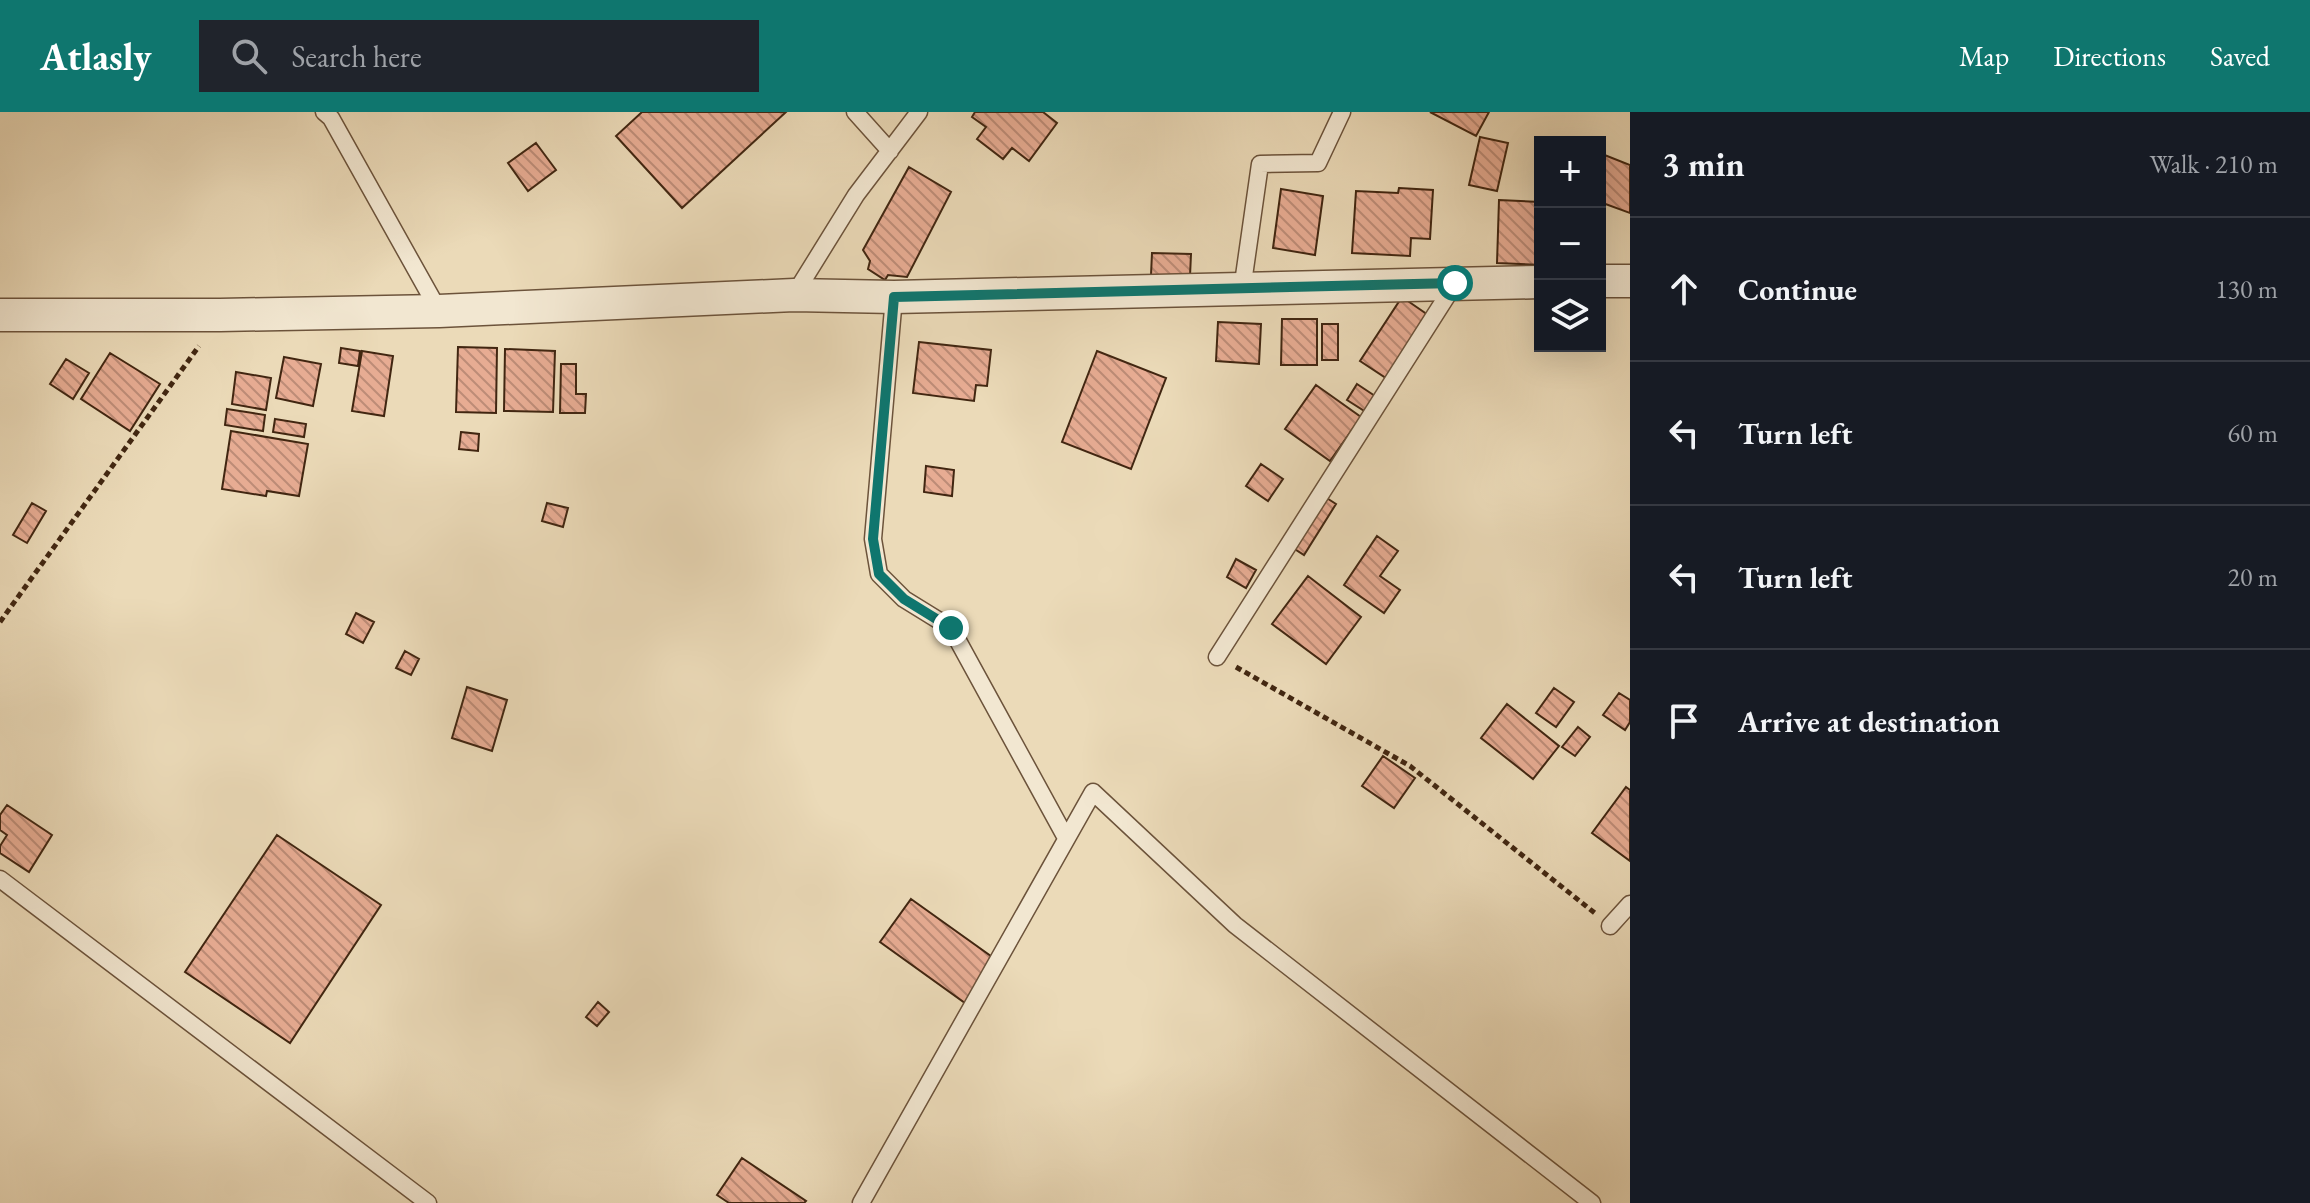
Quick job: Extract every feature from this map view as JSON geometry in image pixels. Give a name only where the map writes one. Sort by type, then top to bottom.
[{"type":"street","points":[[1606,281],[1630,281]]},
{"type":"street","points":[[0,315],[439,311],[794,295],[894,297],[1534,282]]},
{"type":"lane","points":[[324,112],[331,118],[439,311]]},
{"type":"lane","points":[[855,112],[890,151]]},
{"type":"lane","points":[[794,295],[856,195],[919,112]]},
{"type":"lane","points":[[1242,290],[1260,164],[1318,163],[1342,112]]},
{"type":"lane","points":[[1217,657],[1455,283]]},
{"type":"lane","points":[[894,297],[873,539],[879,574],[904,599],[951,628],[1066,838]]},
{"type":"lane","points":[[861,1203],[1093,792],[1235,925],[1592,1203]]},
{"type":"lane","points":[[0,879],[428,1203]]},
{"type":"lane","points":[[1610,926],[1630,904]]},
{"type":"path","points":[[0,622],[220,315]]},
{"type":"path","points":[[1217,657],[1410,766],[1610,926]]},
{"type":"building","points":[[642,112],[786,112],[682,208],[616,136]]},
{"type":"building","points":[[975,112],[1043,112],[1057,123],[1029,161],[1012,148],[1003,159],[977,139],[986,127],[972,117]]},
{"type":"building","points":[[1430,112],[1489,112],[1476,136]]},
{"type":"building","points":[[1480,137],[1508,143],[1497,191],[1469,185]]},
{"type":"building","points":[[536,143],[556,170],[528,191],[508,163]]},
{"type":"building","points":[[1606,156],[1630,165],[1630,213],[1606,204]]},
{"type":"building","points":[[909,167],[951,192],[907,277],[888,275],[885,280],[868,269],[870,261],[863,250]]},
{"type":"building","points":[[1399,188],[1433,190],[1430,239],[1411,238],[1410,256],[1352,253],[1356,191],[1398,193]]},
{"type":"building","points":[[1281,189],[1323,196],[1315,255],[1273,248]]},
{"type":"building","points":[[1499,200],[1534,202],[1534,265],[1497,263]]},
{"type":"building","points":[[1152,253],[1191,254],[1190,276],[1151,275]]},
{"type":"building","points":[[1402,297],[1431,317],[1389,380],[1360,361]]},
{"type":"building","points":[[1282,319],[1317,319],[1317,365],[1281,365]]},
{"type":"building","points":[[1218,322],[1261,324],[1259,364],[1216,361]]},
{"type":"building","points":[[1322,324],[1338,324],[1338,360],[1322,360]]},
{"type":"building","points":[[919,342],[991,350],[987,386],[976,385],[974,401],[913,393]]},
{"type":"building","points":[[458,347],[497,348],[496,413],[456,412]]},
{"type":"building","points":[[341,348],[360,351],[358,366],[339,363]]},
{"type":"building","points":[[505,349],[555,351],[553,412],[504,411]]},
{"type":"building","points":[[362,351],[393,356],[384,416],[352,411]]},
{"type":"building","points":[[1097,351],[1166,378],[1131,469],[1062,442]]},
{"type":"building","points":[[110,353],[160,384],[130,431],[81,399]]},
{"type":"building","points":[[284,357],[321,364],[313,406],[276,398]]},
{"type":"building","points":[[66,359],[89,373],[73,399],[50,384]]},
{"type":"building","points":[[561,364],[576,364],[576,394],[586,394],[585,413],[560,413]]},
{"type":"building","points":[[236,372],[271,378],[266,410],[232,404]]},
{"type":"building","points":[[1357,384],[1375,396],[1366,412],[1347,400]]},
{"type":"building","points":[[1316,385],[1361,417],[1330,461],[1285,429]]},
{"type":"building","points":[[227,409],[265,415],[263,431],[225,425]]},
{"type":"building","points":[[275,419],[306,424],[304,437],[273,432]]},
{"type":"building","points":[[231,431],[308,444],[299,496],[267,491],[266,496],[222,489]]},
{"type":"building","points":[[461,432],[479,434],[478,451],[459,449]]},
{"type":"building","points":[[1261,464],[1283,479],[1268,501],[1246,486]]},
{"type":"building","points":[[926,466],[954,470],[952,496],[924,492]]},
{"type":"building","points":[[1322,495],[1336,504],[1304,555],[1290,546]]},
{"type":"building","points":[[32,503],[46,511],[27,543],[13,535]]},
{"type":"building","points":[[547,503],[568,508],[563,527],[542,521]]},
{"type":"building","points":[[1377,536],[1398,551],[1380,576],[1400,590],[1384,613],[1344,585]]},
{"type":"building","points":[[1236,559],[1256,570],[1246,588],[1227,577]]},
{"type":"building","points":[[1308,576],[1361,617],[1326,664],[1272,624]]},
{"type":"building","points":[[356,613],[374,622],[363,643],[346,634]]},
{"type":"building","points":[[405,651],[419,659],[411,675],[396,668]]},
{"type":"building","points":[[467,687],[507,700],[492,751],[452,738]]},
{"type":"building","points":[[1554,688],[1574,702],[1556,727],[1536,713]]},
{"type":"building","points":[[1619,693],[1630,700],[1630,722],[1625,730],[1603,715]]},
{"type":"building","points":[[1507,704],[1559,746],[1533,779],[1481,738]]},
{"type":"building","points":[[1578,727],[1590,737],[1575,756],[1562,747]]},
{"type":"building","points":[[1383,756],[1415,778],[1394,808],[1362,786]]},
{"type":"building","points":[[1626,787],[1630,790],[1630,861],[1592,833]]},
{"type":"building","points":[[7,805],[52,835],[29,872],[0,853],[0,846],[7,835],[0,830],[0,815]]},
{"type":"building","points":[[277,835],[381,905],[290,1043],[185,972]]},
{"type":"building","points":[[911,899],[995,959],[965,1003],[880,942]]},
{"type":"building","points":[[598,1002],[609,1012],[597,1026],[586,1017]]},
{"type":"building","points":[[742,1158],[806,1201],[729,1203],[717,1195]]},
{"type":"route","points":[[951,628],[904,599],[879,574],[873,539],[894,297],[1455,283]]}]
